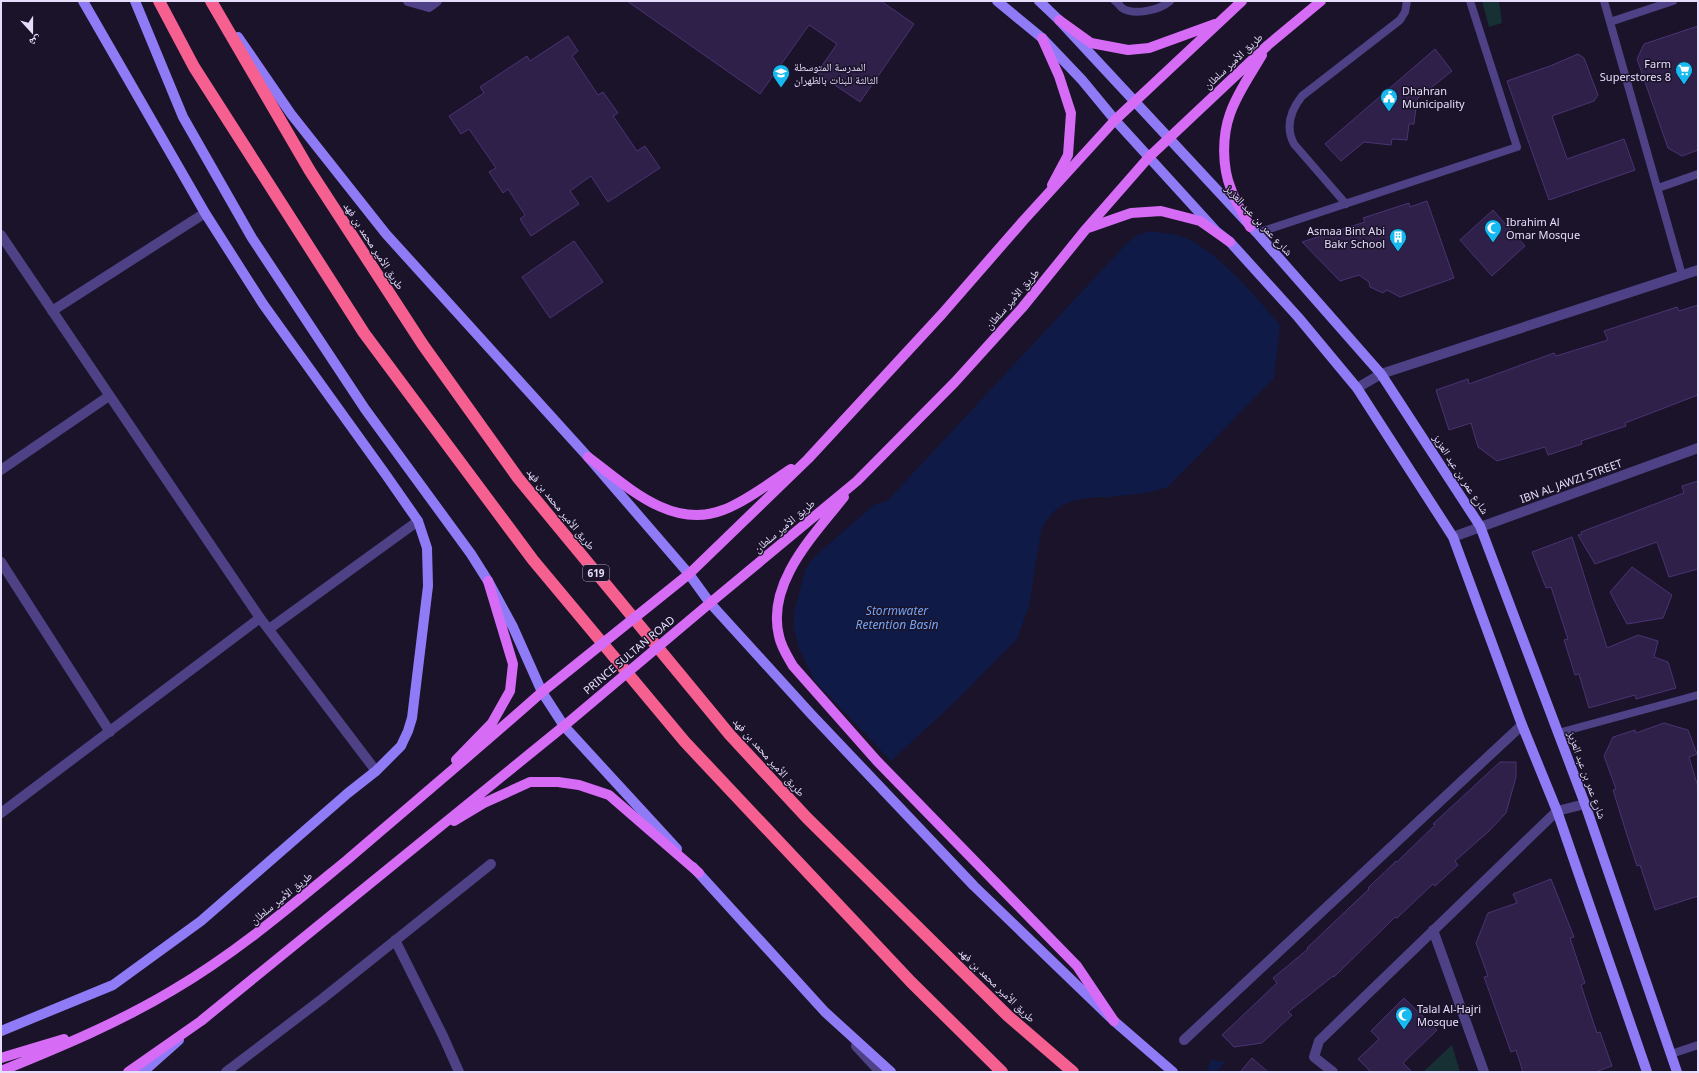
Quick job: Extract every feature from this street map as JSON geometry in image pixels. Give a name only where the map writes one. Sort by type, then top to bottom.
[{"type":"highway","points":[[159,1],[194,67],[364,333],[533,560],[685,742],[911,982],[1002,1072]]},
{"type":"highway","name":"طريق الأمير محمد بن فهد","points":[[212,1],[310,171],[424,345],[518,478],[730,734],[807,818],[1008,1016],[1073,1072]]},
{"type":"main road","points":[[542,692],[689,574],[808,459],[942,314],[1115,120],[1242,1]]},
{"type":"main road","name":"طريق الأمير سلطان","points":[[710,603],[857,481],[960,376],[1022,308],[1086,229],[1149,156],[1268,45],[1321,1]]},
{"type":"main road","points":[[1059,20],[1091,43],[1128,50],[1149,48],[1219,23]]},
{"type":"main road","points":[[1042,38],[1060,76],[1071,113],[1068,155],[1045,199]]},
{"type":"main road","points":[[1254,230],[1231,189],[1226,174],[1224,158],[1226,131],[1230,114],[1238,97],[1268,45]]},
{"type":"main road","points":[[1086,229],[1131,213],[1162,211],[1200,220],[1230,242]]},
{"type":"main road","points":[[588,457],[638,494],[659,507],[684,515],[700,515],[724,510],[808,459]]},
{"type":"main road","points":[[857,481],[796,558],[780,594],[777,622],[778,636],[784,652],[793,666],[877,761],[1077,966],[1114,1021]]},
{"type":"main road","points":[[416,802],[492,723],[510,691],[513,664],[488,581]]},
{"type":"main road","name":"PRINCE SULTAN ROAD","points":[[564,726],[710,603]]},
{"type":"main road","name":"طريق الأمير سلطان","points":[[1,1071],[115,1022],[174,990],[262,930],[416,802],[542,692]]},
{"type":"main road","points":[[128,1072],[201,1021],[564,726]]},
{"type":"main road","points":[[415,846],[484,803],[530,782],[558,782],[579,785],[609,794],[699,873]]},
{"type":"main road","points":[[1,1058],[115,1022]]},
{"type":"street","points":[[1,1031],[113,985],[201,920],[348,793],[376,771],[401,746],[412,718],[428,586],[427,548],[418,522],[263,304],[205,213],[84,1]]},
{"type":"street","points":[[135,1],[183,117],[252,238],[365,409],[466,547],[488,581],[513,627],[542,692],[564,726],[880,1072]]},
{"type":"street","points":[[212,1],[291,114],[386,234],[588,457],[689,574],[710,603],[811,714],[974,886],[1114,1021],[1173,1072]]},
{"type":"street","points":[[408,1],[429,7],[437,1]]},
{"type":"street","points":[[997,1],[1042,38],[1082,80],[1115,120],[1218,232],[1230,242],[1298,317],[1357,388],[1453,536],[1522,725],[1557,811],[1647,1072]]},
{"type":"street","name":"شارع عمر بن عبد العزيز","points":[[1039,1],[1059,20],[1167,139],[1254,230],[1381,374],[1480,526],[1585,804],[1677,1072]]},
{"type":"street","points":[[52,311],[205,213]]},
{"type":"street","points":[[1,235],[260,618],[376,771]]},
{"type":"street","points":[[1357,388],[1381,374],[1698,270]]},
{"type":"street","points":[[1,470],[109,396]]},
{"type":"street","name":"IBN AL JAWZI STREET","points":[[1453,536],[1698,448]]},
{"type":"street","points":[[268,629],[418,522]]},
{"type":"street","points":[[1,562],[110,732]]},
{"type":"street","points":[[1,813],[260,618]]},
{"type":"street","points":[[1184,1040],[1522,725]]},
{"type":"street","points":[[1333,1072],[1314,1057],[1319,1041],[1557,811],[1585,804]]},
{"type":"street","points":[[229,1071],[491,864]]},
{"type":"street","points":[[1433,930],[1484,1072]]},
{"type":"street","points":[[395,940],[443,1036],[459,1072]]},
{"type":"street","points":[[825,1012],[891,1072]]},
{"type":"street","points":[[143,1072],[201,1021]]},
{"type":"lane","points":[[1115,1],[1123,9],[1144,12],[1168,3]]},
{"type":"lane","points":[[1155,1],[1168,3]]},
{"type":"lane","points":[[1346,204],[1294,144],[1290,137],[1290,120],[1297,103],[1302,96],[1400,20],[1406,12],[1407,1]]},
{"type":"lane","points":[[1254,230],[1346,204],[1517,147],[1470,1]]},
{"type":"lane","points":[[1604,1],[1682,276]]},
{"type":"lane","points":[[1610,22],[1673,1]]},
{"type":"lane","points":[[1658,188],[1698,174]]},
{"type":"lane","points":[[1558,733],[1698,695]]},
{"type":"lane","points":[[1671,1054],[1698,1045]]},
{"type":"green space","points":[[1482,1],[1499,1],[1502,23],[1489,27]]},
{"type":"green space","points":[[1452,1045],[1460,1072],[1423,1072]]},
{"type":"water","name":"Stormwater Retention Basin","points":[[1149,231],[1183,237],[1196,243],[1222,263],[1260,301],[1280,325],[1274,378],[1168,487],[1138,494],[1080,499],[1061,506],[1054,512],[1045,522],[1041,531],[1029,606],[1017,639],[955,702],[891,761],[814,680],[799,648],[794,630],[794,612],[806,568],[815,556],[875,504],[887,501],[1128,242],[1138,235]]},
{"type":"water","points":[[1211,1060],[1225,1062],[1216,1072],[1211,1072],[1207,1069]]},
{"type":"building","points":[[627,1],[881,1],[914,24],[860,102],[817,73],[837,44],[809,25],[760,94]]},
{"type":"building","points":[[1698,26],[1698,150],[1682,156],[1668,148],[1637,59],[1644,44]]},
{"type":"building","points":[[568,36],[578,51],[572,56],[598,95],[603,92],[618,113],[613,116],[637,151],[645,146],[660,168],[608,202],[591,176],[570,191],[579,204],[531,236],[520,219],[525,215],[508,189],[503,193],[489,172],[496,168],[469,129],[461,134],[449,116],[484,93],[480,87],[527,56],[530,61]]},
{"type":"building","name":"Dhahran Municipality","points":[[1435,49],[1452,71],[1417,99],[1414,124],[1409,124],[1407,140],[1392,139],[1391,145],[1364,142],[1341,161],[1325,144]]},
{"type":"building","points":[[1578,54],[1584,58],[1598,95],[1594,101],[1552,116],[1567,159],[1624,139],[1635,170],[1549,200],[1507,81],[1550,66]]},
{"type":"building","name":"Asmaa Bint Abi Bakr School","points":[[1427,201],[1454,278],[1400,297],[1387,290],[1383,293],[1370,287],[1369,282],[1359,275],[1340,281],[1302,242],[1365,222],[1363,218],[1409,203],[1410,207]]},
{"type":"building","name":"Ibrahim Al Omar Mosque","points":[[1493,210],[1525,246],[1492,276],[1460,240]]},
{"type":"building","points":[[574,241],[603,282],[550,318],[522,277]]},
{"type":"building","points":[[1698,305],[1698,395],[1625,423],[1626,426],[1581,441],[1582,444],[1548,455],[1545,447],[1497,461],[1478,447],[1471,423],[1449,430],[1436,390],[1468,379],[1469,384],[1554,353],[1556,356],[1608,340],[1604,331],[1677,307],[1679,311]]},
{"type":"building","points":[[1698,481],[1698,569],[1669,577],[1657,542],[1595,564],[1578,535],[1582,534],[1581,532],[1684,493],[1682,486]]},
{"type":"building","points":[[1572,537],[1607,648],[1638,635],[1658,641],[1654,657],[1668,662],[1676,688],[1636,699],[1635,695],[1589,708],[1579,674],[1575,675],[1564,640],[1568,639],[1551,587],[1546,588],[1532,552]]},
{"type":"building","points":[[1632,567],[1672,595],[1663,618],[1627,624],[1610,592]]},
{"type":"building","points":[[1664,723],[1688,730],[1697,754],[1689,757],[1698,787],[1698,896],[1655,910],[1640,865],[1637,866],[1613,790],[1616,789],[1604,756],[1613,737],[1635,730],[1636,733]]},
{"type":"building","points":[[1500,762],[1516,762],[1516,777],[1506,813],[1488,832],[1455,861],[1458,865],[1435,886],[1433,884],[1397,918],[1395,917],[1334,977],[1333,976],[1288,1012],[1292,1015],[1262,1043],[1234,1047],[1222,1035],[1277,983],[1273,978],[1308,949],[1307,948],[1369,889],[1368,888],[1435,825],[1433,824]]},
{"type":"building","points":[[1551,879],[1574,937],[1570,938],[1585,983],[1581,985],[1597,1033],[1600,1032],[1612,1066],[1595,1072],[1523,1072],[1516,1050],[1511,1052],[1484,977],[1488,976],[1476,943],[1488,913],[1517,903],[1513,894]]},
{"type":"building","name":"Talal Al-Hajri Mosque","points":[[1404,998],[1437,1030],[1403,1063],[1412,1072],[1371,1072],[1358,1059],[1379,1039],[1371,1031]]},
{"type":"building","points":[[1252,1058],[1268,1072],[1240,1072]]},
{"type":"place","name":"Farm Superstores 8","points":[[1684,85]]},
{"type":"place","name":"المدرسة المتوسطة الثالثة للبنات بالظهران","points":[[781,88]]},
{"type":"place","name":"Dhahran Municipality","points":[[1389,112]]},
{"type":"place","name":"Ibrahim Al Omar Mosque","points":[[1493,243]]},
{"type":"place","name":"Asmaa Bint Abi Bakr School","points":[[1398,252]]},
{"type":"place","name":"Talal Al-Hajri Mosque","points":[[1404,1030]]}]
